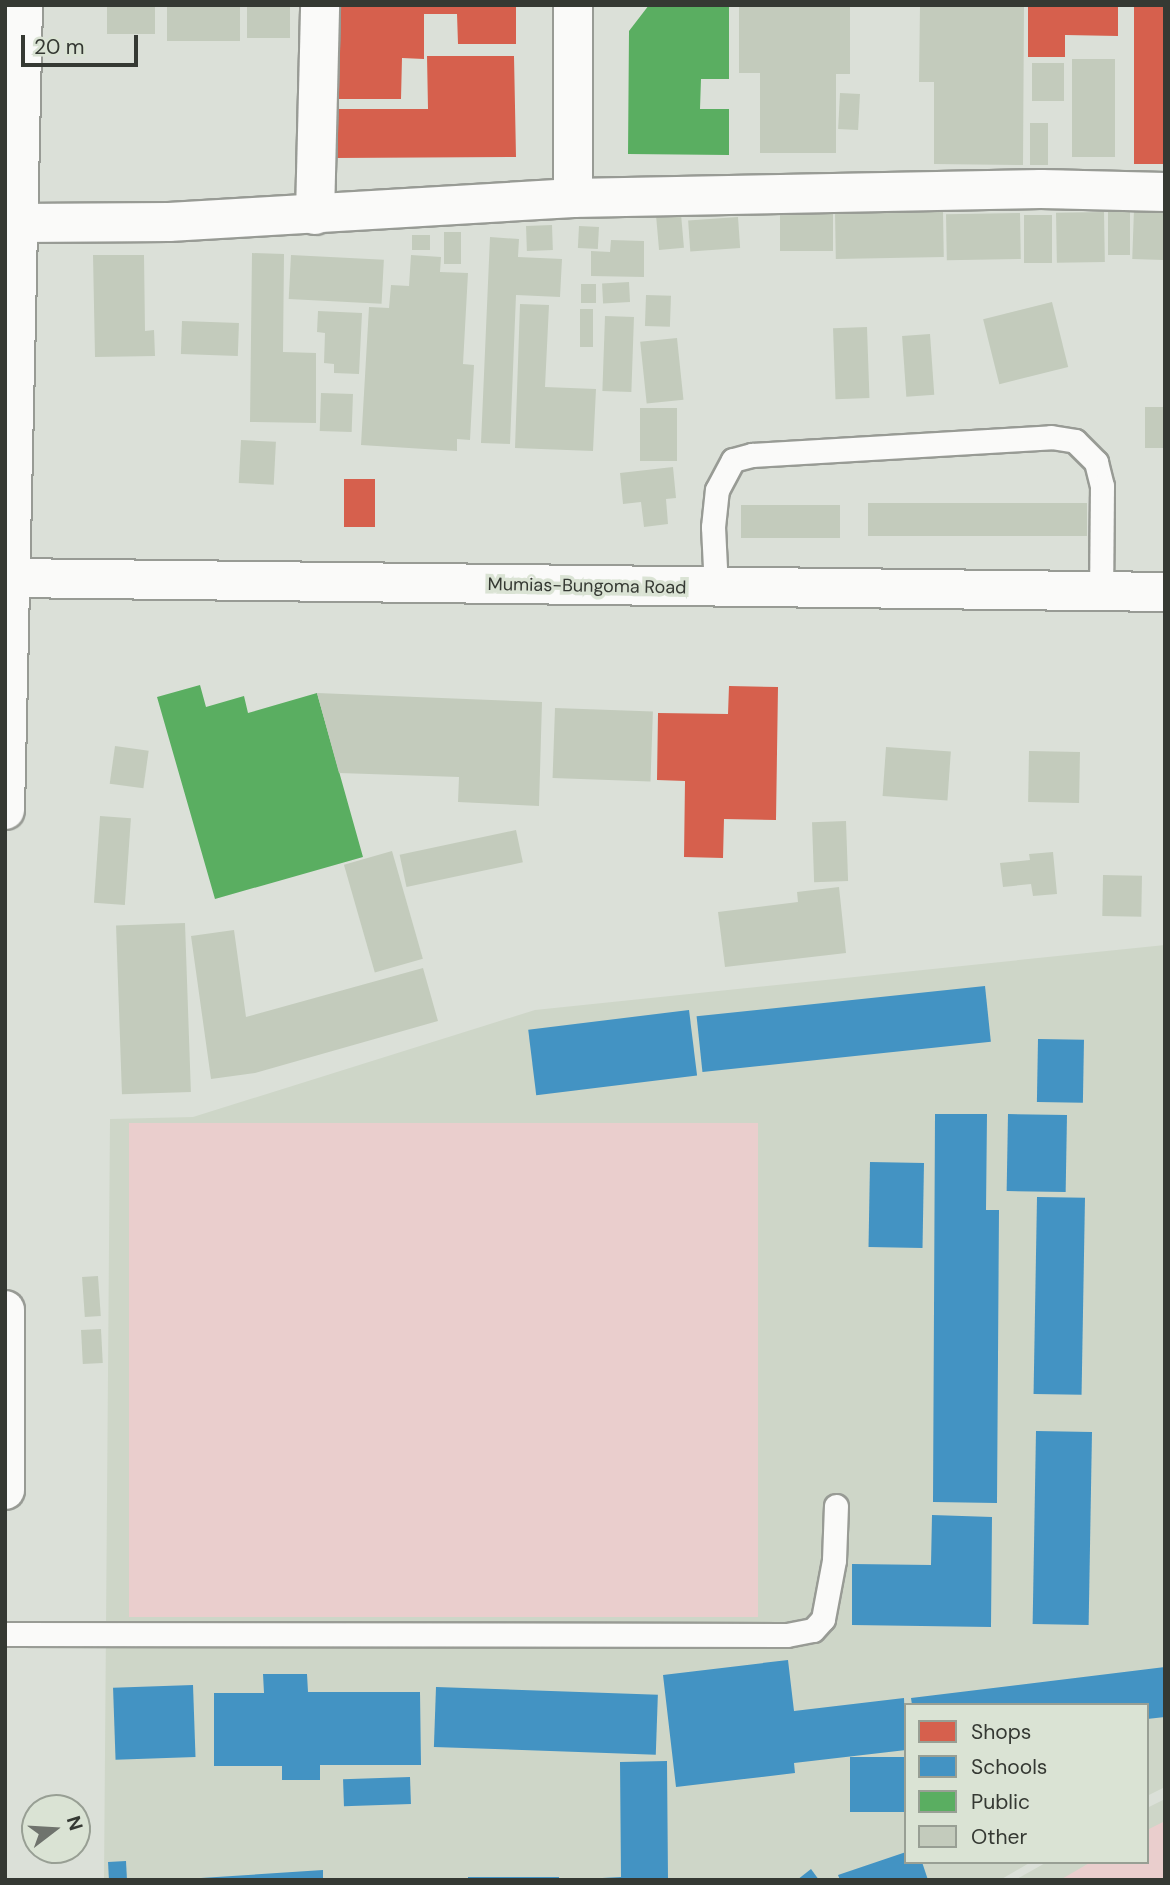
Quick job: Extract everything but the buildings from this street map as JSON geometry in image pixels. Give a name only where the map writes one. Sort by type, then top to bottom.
[{"type":"street","points":[[5,810],[10,364],[19,223],[23,5]]},
{"type":"street","points":[[315,215],[320,5]]},
{"type":"street","points":[[573,5],[573,198]]},
{"type":"street","points":[[19,223],[315,215],[573,198],[1041,189],[1165,192]]},
{"type":"street","name":"Mumias-Bungoma Road","points":[[9,578],[1165,592]]},
{"type":"street","points":[[5,1310],[5,1490]]},
{"type":"lane","points":[[716,588],[713,527],[717,490],[733,460],[752,455],[1051,437],[1075,441],[1096,462],[1102,486],[1101,593]]},
{"type":"lane","points":[[5,1634],[787,1635],[813,1630],[823,1619],[834,1560],[836,1506]]},
{"type":"shaded area","points":[[1165,945],[1165,1787],[1149,1795],[1149,1703],[904,1703],[904,1864],[1028,1864],[1000,1880],[104,1880],[110,1119],[193,1117],[535,1010]]},
{"type":"shaded area","points":[[129,1123],[758,1123],[758,1617],[129,1617]]},
{"type":"shaded area","points":[[1165,1799],[1165,1880],[1015,1880],[1043,1864],[1149,1864],[1149,1807]]},
{"type":"shaded area","points":[[1165,1821],[1165,1880],[1060,1880],[1088,1864],[1149,1864],[1149,1829]]}]
